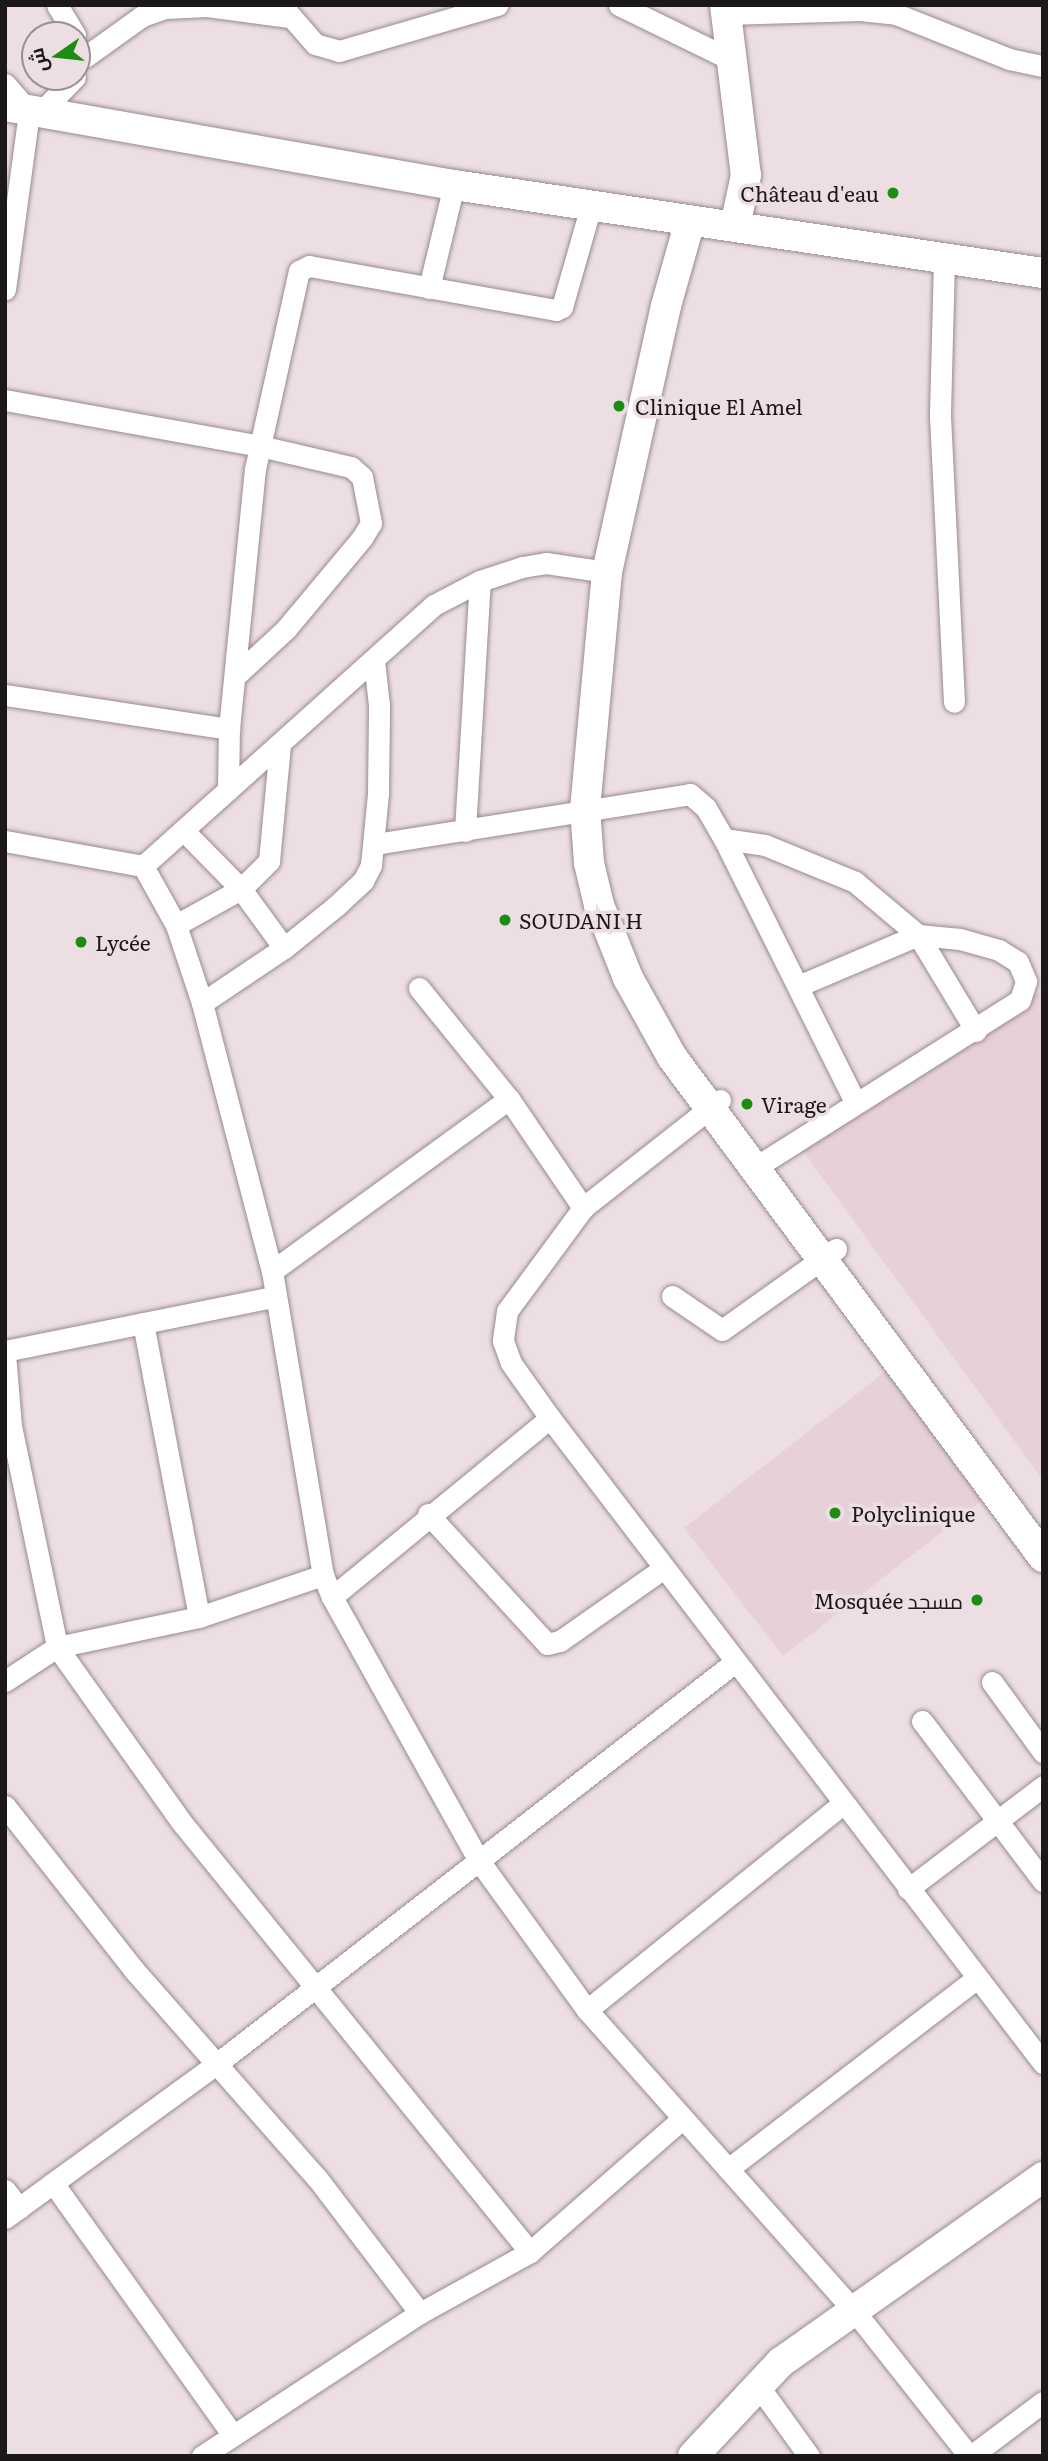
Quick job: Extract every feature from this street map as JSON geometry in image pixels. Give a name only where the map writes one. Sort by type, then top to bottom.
[{"type":"main road","points":[[725,10],[746,175],[735,226]]},
{"type":"main road","points":[[25,110],[454,185],[1043,273]]},
{"type":"main road","points":[[690,221],[647,387],[607,572],[587,819],[589,863],[599,905],[628,978],[715,1104],[829,1253],[999,1487],[1043,1557]]},
{"type":"main road","points":[[715,1104],[767,1160],[829,1253]]},
{"type":"main road","points":[[999,1487],[1043,1534]]},
{"type":"main road","points":[[693,2456],[757,2384],[781,2362],[856,2313],[1043,2178]]},
{"type":"street","points":[[619,5],[732,60]]},
{"type":"street","points":[[91,48],[142,16],[165,8],[207,6],[285,11],[315,44],[339,51],[490,6]]},
{"type":"street","points":[[725,10],[860,10],[896,14],[1009,59],[1043,66]]},
{"type":"street","points":[[5,84],[25,110]]},
{"type":"street","points":[[5,289],[25,110],[44,91]]},
{"type":"street","points":[[429,288],[454,185]]},
{"type":"street","points":[[228,790],[229,729],[260,446],[302,268],[559,309],[591,206]]},
{"type":"street","points":[[944,260],[940,416],[954,702]]},
{"type":"street","points":[[5,400],[260,446],[351,467],[368,490],[370,523],[286,629],[235,676]]},
{"type":"street","points":[[5,841],[144,866],[185,832],[434,605],[480,581],[546,564],[607,572]]},
{"type":"street","points":[[465,831],[480,581]]},
{"type":"street","points":[[202,1003],[284,948],[363,881],[375,844],[379,705],[374,661]]},
{"type":"street","points":[[5,695],[229,729]]},
{"type":"street","points":[[176,925],[241,889],[269,861],[280,744]]},
{"type":"street","points":[[375,844],[465,831],[587,819],[690,794],[706,808],[724,839],[855,1102]]},
{"type":"street","points":[[185,832],[241,889],[284,948]]},
{"type":"street","points":[[724,839],[765,845],[855,881],[918,935],[976,1031]]},
{"type":"street","points":[[144,866],[176,925],[202,1003],[272,1271],[274,1297],[323,1575],[332,1597],[477,1858],[587,2010],[856,2313],[970,2456],[1043,2402]]},
{"type":"street","points":[[767,1160],[855,1102],[976,1031],[1024,995],[1026,981],[1018,962],[999,950],[960,939],[918,935],[798,986]]},
{"type":"street","points":[[419,988],[509,1099],[583,1208]]},
{"type":"street","points":[[272,1271],[509,1099]]},
{"type":"street","points":[[715,1104],[583,1208],[539,1262],[502,1327],[511,1363],[842,1804],[1043,2063]]},
{"type":"street","points":[[672,1296],[722,1330],[829,1253]]},
{"type":"street","points":[[274,1297],[5,1352],[8,1423],[57,1647],[183,1824],[530,2252]]},
{"type":"street","points":[[143,1323],[199,1617]]},
{"type":"street","points":[[332,1597],[428,1514],[550,1418]]},
{"type":"street","points":[[428,1514],[547,1644],[560,1641],[664,1568]]},
{"type":"street","points":[[5,1681],[57,1647],[199,1617],[323,1575]]},
{"type":"street","points":[[5,2190],[12,2213],[219,2062],[477,1858],[735,1662]]},
{"type":"street","points":[[992,1682],[1043,1752]]},
{"type":"street","points":[[922,1721],[996,1824],[1043,1881]]},
{"type":"street","points":[[908,1889],[1043,1786]]},
{"type":"street","points":[[587,2010],[842,1804]]},
{"type":"street","points":[[5,1806],[134,1970],[219,2062],[317,2178],[420,2313]]},
{"type":"street","points":[[728,2169],[977,1978]]},
{"type":"street","points":[[202,2456],[420,2313],[530,2252],[682,2118]]},
{"type":"street","points":[[53,2183],[232,2434]]},
{"type":"street","points":[[757,2384],[809,2456]]},
{"type":"shaded area","points":[[1043,990],[1043,1480],[797,1143]]},
{"type":"shaded area","name":"Polyclinique","points":[[886,1371],[985,1498],[783,1656],[684,1528]]},
{"type":"place","name":"Château d'eau","points":[[893,193]]},
{"type":"place","name":"Clinique El Amel","points":[[619,406]]},
{"type":"place","name":"SOUDANI H","points":[[505,920]]},
{"type":"place","name":"Lycée","points":[[81,942]]},
{"type":"place","name":"Virage","points":[[747,1104]]},
{"type":"place","name":"Polyclinique","points":[[835,1513]]},
{"type":"place","name":"Mosquée مسجد","points":[[977,1600]]}]
